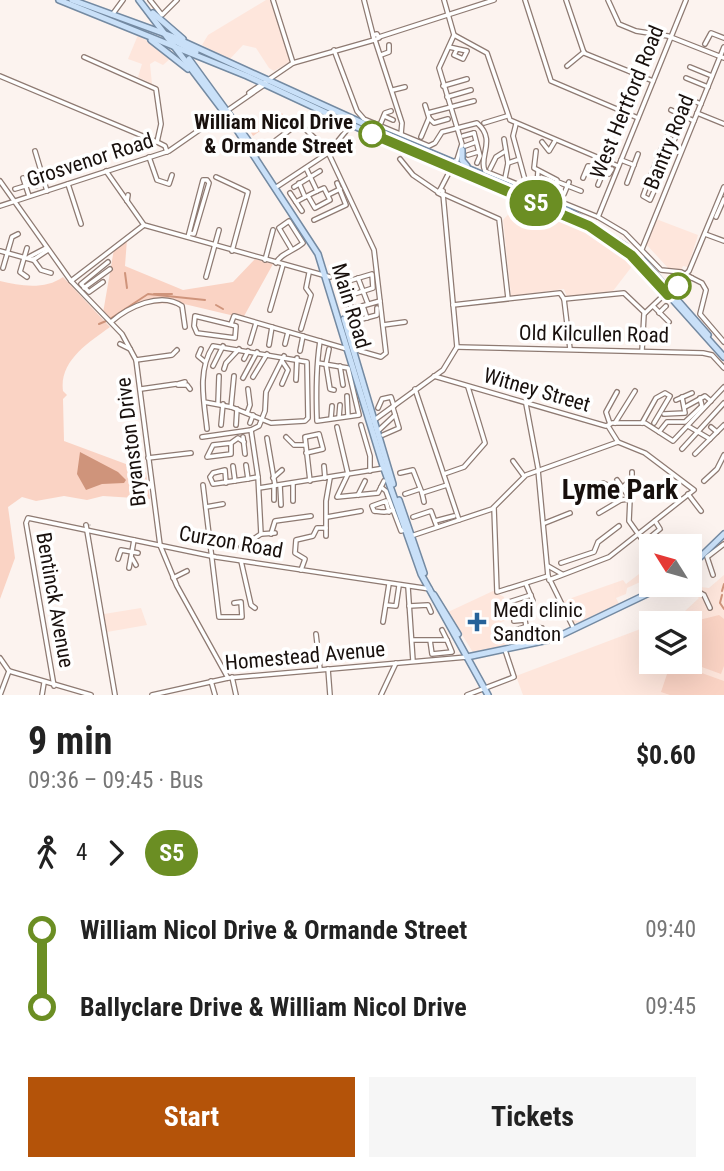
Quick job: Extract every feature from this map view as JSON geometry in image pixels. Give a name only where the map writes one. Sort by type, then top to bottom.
[{"type":"main road","points":[[59,0],[90,11]]},
{"type":"main road","points":[[66,0],[131,28],[194,47],[354,121],[455,162],[594,229],[638,261],[670,289],[724,355]]},
{"type":"main road","points":[[72,0],[124,20],[233,70],[275,84],[354,121],[455,162],[594,224],[634,253],[670,289],[724,355]]},
{"type":"main road","name":"Main Road","points":[[141,0],[200,81],[227,113]]},
{"type":"main road","name":"Main Road","points":[[141,0],[227,113],[317,246],[351,349],[385,468],[410,537]]},
{"type":"main road","points":[[153,13],[194,47]]},
{"type":"main road","points":[[124,20],[233,70]]},
{"type":"main road","points":[[131,28],[172,55],[200,81]]},
{"type":"main road","points":[[275,84],[276,74]]},
{"type":"main road","points":[[227,113],[236,105]]},
{"type":"main road","points":[[455,162],[463,162],[471,169]]},
{"type":"main road","name":"Main Road","points":[[277,187],[329,278]]},
{"type":"main road","points":[[319,276],[325,271]]},
{"type":"main road","name":"Main Road","points":[[385,468],[426,588],[466,656]]},
{"type":"main road","points":[[702,554],[724,533]]},
{"type":"main road","points":[[466,656],[479,657],[548,641],[639,597]]},
{"type":"main road","points":[[466,656],[505,651],[574,628],[642,597]]},
{"type":"main road","points":[[630,601],[642,597]]},
{"type":"main road","points":[[466,656],[475,665],[486,688]]},
{"type":"main road","points":[[466,656],[490,695]]},
{"type":"main road","points":[[475,665],[479,657]]},
{"type":"street","points":[[111,16],[123,0]]},
{"type":"street","points":[[150,0],[162,15],[177,0]]},
{"type":"street","points":[[274,0],[293,63]]},
{"type":"street","points":[[363,0],[393,90],[402,125],[401,134]]},
{"type":"street","points":[[444,0],[454,35],[439,68],[456,128],[455,162]]},
{"type":"street","name":"Grosvenor Road","points":[[236,105],[293,63],[495,0]]},
{"type":"street","points":[[525,0],[552,82],[638,118]]},
{"type":"street","points":[[566,0],[584,52],[653,81]]},
{"type":"street","points":[[608,0],[619,24],[671,37],[722,57]]},
{"type":"street","name":"West Hertford Road","points":[[598,217],[686,0]]},
{"type":"street","points":[[705,44],[710,34],[724,38]]},
{"type":"street","points":[[454,35],[487,53],[507,116],[516,124],[618,166]]},
{"type":"street","points":[[381,55],[389,52],[389,45]]},
{"type":"street","points":[[449,47],[454,54],[462,61],[467,51],[454,54]]},
{"type":"street","name":"Bantry Road","points":[[642,249],[724,47]]},
{"type":"street","points":[[334,50],[345,88],[357,111],[380,126],[429,146],[435,143],[442,132],[475,122],[484,135],[488,149],[483,167],[598,217],[620,230],[661,270],[676,272],[702,283],[706,290],[700,314],[724,342]]},
{"type":"street","points":[[567,66],[584,52]]},
{"type":"street","points":[[85,57],[156,89],[162,127],[158,141]]},
{"type":"street","points":[[690,67],[712,76]]},
{"type":"street","points":[[0,76],[175,148]]},
{"type":"street","points":[[631,96],[639,76]]},
{"type":"street","points":[[686,78],[708,87]]},
{"type":"street","points":[[443,86],[467,79]]},
{"type":"street","name":"Grosvenor Road","points":[[0,206],[69,186],[175,148],[227,113],[266,81]]},
{"type":"street","points":[[393,90],[405,87]]},
{"type":"street","points":[[447,97],[471,90]]},
{"type":"street","points":[[689,99],[701,104]]},
{"type":"street","points":[[421,137],[428,116],[440,110],[474,102]]},
{"type":"street","points":[[425,106],[434,123],[446,119],[440,110]]},
{"type":"street","points":[[671,110],[693,119]]},
{"type":"street","points":[[277,187],[328,153],[354,121],[357,111]]},
{"type":"street","points":[[380,126],[384,116],[391,111]]},
{"type":"street","points":[[697,113],[724,124]]},
{"type":"street","points":[[384,116],[393,120]]},
{"type":"street","points":[[484,123],[507,116]]},
{"type":"street","points":[[256,155],[299,123],[328,153],[373,248],[384,356],[360,351]]},
{"type":"street","points":[[516,124],[513,136],[524,180]]},
{"type":"street","points":[[669,133],[677,136],[673,146],[669,156],[660,152],[669,133]]},
{"type":"street","points":[[463,136],[484,135]]},
{"type":"street","points":[[371,421],[444,368],[459,347],[441,193],[443,183],[455,162],[476,137]]},
{"type":"street","points":[[476,137],[477,163]]},
{"type":"street","points":[[504,139],[504,152],[508,163],[504,178]]},
{"type":"street","points":[[542,142],[549,151],[555,140]]},
{"type":"street","points":[[158,141],[168,151]]},
{"type":"street","points":[[167,145],[168,151]]},
{"type":"street","points":[[673,146],[682,150]]},
{"type":"street","points":[[491,149],[496,156]]},
{"type":"street","points":[[35,151],[47,191]]},
{"type":"street","points":[[536,151],[533,167],[555,178],[557,186],[554,199]]},
{"type":"street","points":[[468,155],[478,152]]},
{"type":"street","points":[[490,169],[496,156],[504,152]]},
{"type":"street","points":[[627,183],[638,154]]},
{"type":"street","points":[[660,155],[668,158],[664,168],[660,178],[651,175],[660,155]]},
{"type":"street","points":[[149,157],[157,180],[169,184],[173,175]]},
{"type":"street","points":[[400,159],[413,175],[441,193],[499,219],[508,298]]},
{"type":"street","points":[[597,168],[601,159]]},
{"type":"street","points":[[621,159],[634,164]]},
{"type":"street","points":[[508,163],[517,160]]},
{"type":"street","points":[[583,178],[588,166],[609,174],[612,169]]},
{"type":"street","points":[[305,168],[317,191]]},
{"type":"street","points":[[664,168],[673,172]]},
{"type":"street","points":[[89,170],[91,176]]},
{"type":"street","points":[[507,170],[515,171]]},
{"type":"street","points":[[106,171],[144,225],[329,278]]},
{"type":"street","points":[[294,187],[320,171]]},
{"type":"street","points":[[538,171],[537,186],[546,190],[568,184],[581,191]]},
{"type":"street","points":[[15,189],[35,184],[32,173]]},
{"type":"street","points":[[598,185],[603,173]]},
{"type":"street","points":[[216,177],[248,192],[232,251]]},
{"type":"street","points":[[650,177],[659,180],[655,190],[650,200],[643,197],[650,177]]},
{"type":"street","points":[[23,178],[29,197]]},
{"type":"street","points":[[203,180],[207,180],[209,183],[190,236],[203,180]]},
{"type":"street","name":"Bryanston Drive","points":[[0,183],[71,281],[111,322],[136,359],[160,545],[173,578],[230,678],[236,695]]},
{"type":"street","points":[[296,202],[307,196],[317,191],[324,188],[330,201],[314,207],[307,196],[299,183]]},
{"type":"street","points":[[314,220],[346,204],[337,183]]},
{"type":"street","points":[[564,194],[568,184]]},
{"type":"street","points":[[69,186],[81,224]]},
{"type":"street","points":[[328,195],[340,189]]},
{"type":"street","points":[[645,314],[670,289],[688,276],[724,189]]},
{"type":"street","points":[[655,190],[665,194]]},
{"type":"street","points":[[290,193],[302,211]]},
{"type":"street","points":[[127,201],[128,195]]},
{"type":"street","points":[[714,216],[724,199]]},
{"type":"street","points":[[319,206],[323,216]]},
{"type":"street","points":[[714,216],[724,220]]},
{"type":"street","points":[[277,261],[303,242],[289,221],[279,228],[292,250]]},
{"type":"street","points":[[71,281],[144,225]]},
{"type":"street","points":[[206,277],[219,230]]},
{"type":"street","points":[[265,260],[268,250],[273,246],[273,230]]},
{"type":"street","points":[[3,268],[12,237],[18,234]]},
{"type":"street","points":[[706,234],[724,241]]},
{"type":"street","points":[[27,248],[20,272],[27,276]]},
{"type":"street","points":[[33,259],[47,249]]},
{"type":"street","points":[[0,250],[33,259],[41,270],[51,273]]},
{"type":"street","points":[[103,282],[94,292],[89,292],[81,283],[108,262]]},
{"type":"street","points":[[270,310],[283,265]]},
{"type":"street","points":[[90,267],[94,272]]},
{"type":"street","points":[[84,288],[110,269]]},
{"type":"street","points":[[361,270],[367,318]]},
{"type":"street","points":[[301,329],[311,294],[306,288],[309,273]]},
{"type":"street","points":[[349,274],[351,280]]},
{"type":"street","points":[[348,296],[373,288],[375,284],[371,274],[342,283],[352,309]]},
{"type":"street","points":[[642,351],[645,314],[670,289]]},
{"type":"street","points":[[453,305],[560,293],[564,299],[570,349]]},
{"type":"street","points":[[564,299],[625,293],[645,314]]},
{"type":"street","points":[[111,322],[142,303],[176,302],[182,306],[185,327]]},
{"type":"street","points":[[367,304],[379,304],[377,315],[352,323],[348,310],[367,304]]},
{"type":"street","points":[[653,306],[669,322]]},
{"type":"street","points":[[659,313],[666,306]]},
{"type":"street","points":[[231,324],[234,316],[351,349]]},
{"type":"street","points":[[193,317],[231,324],[237,329],[232,339],[197,333],[193,317]]},
{"type":"street","points":[[250,343],[257,322]]},
{"type":"street","points":[[383,326],[405,322]]},
{"type":"street","points":[[269,345],[272,327]]},
{"type":"street","points":[[285,344],[288,331]]},
{"type":"street","points":[[300,351],[303,336]]},
{"type":"street","points":[[318,363],[349,368],[359,415],[317,420],[318,363],[320,341]]},
{"type":"street","points":[[635,351],[642,342]]},
{"type":"street","points":[[120,344],[131,350]]},
{"type":"street","points":[[204,402],[231,407],[276,424],[308,419],[307,362],[297,358],[283,359],[257,352],[213,346],[204,362],[204,402],[207,429]]},
{"type":"street","points":[[213,366],[223,346]]},
{"type":"street","name":"Old Kilcullen Road","points":[[459,347],[706,353],[724,368]]},
{"type":"street","points":[[201,349],[198,356],[204,362]]},
{"type":"street","points":[[224,369],[239,349]]},
{"type":"street","points":[[329,349],[326,364],[330,388],[334,390]]},
{"type":"street","points":[[136,359],[177,351]]},
{"type":"street","points":[[244,359],[248,351]]},
{"type":"street","points":[[243,377],[257,352]]},
{"type":"street","points":[[253,377],[267,354]]},
{"type":"street","points":[[296,380],[297,358]]},
{"type":"street","points":[[282,384],[288,370],[283,359]]},
{"type":"street","points":[[202,437],[251,430],[262,420],[266,392],[283,359]]},
{"type":"street","points":[[340,366],[343,386]]},
{"type":"street","points":[[219,376],[221,425]]},
{"type":"street","points":[[231,407],[234,376]]},
{"type":"street","name":"Witney Street","points":[[433,376],[526,404],[611,424],[642,424],[659,432]]},
{"type":"street","points":[[140,388],[185,382]]},
{"type":"street","points":[[178,384],[187,385],[190,389]]},
{"type":"street","points":[[444,474],[464,467],[485,443],[468,387]]},
{"type":"street","points":[[701,398],[702,405],[690,419],[684,422],[667,422],[659,432],[674,441],[724,387]]},
{"type":"street","points":[[247,413],[250,405],[248,389]]},
{"type":"street","points":[[415,389],[459,520]]},
{"type":"street","points":[[611,424],[635,391]]},
{"type":"street","points":[[617,393],[606,412],[618,442]]},
{"type":"street","points":[[642,424],[656,398],[665,393],[670,396],[654,423]]},
{"type":"street","points":[[676,400],[692,393]]},
{"type":"street","points":[[346,396],[348,416]]},
{"type":"street","points":[[378,408],[382,399],[391,397],[400,428],[383,435]]},
{"type":"street","points":[[664,414],[683,414],[685,407],[682,397]]},
{"type":"street","points":[[685,407],[701,398],[707,397],[711,401]]},
{"type":"street","points":[[682,449],[724,403]]},
{"type":"street","points":[[526,404],[535,442],[545,523],[548,578],[574,628]]},
{"type":"street","points":[[339,417],[340,405]]},
{"type":"street","points":[[331,418],[332,406]]},
{"type":"street","points":[[236,425],[237,409]]},
{"type":"street","points":[[250,424],[253,415]]},
{"type":"street","points":[[379,430],[395,415]]},
{"type":"street","points":[[361,425],[370,456],[370,471]]},
{"type":"street","points":[[689,425],[710,439]]},
{"type":"street","points":[[695,454],[724,425]]},
{"type":"street","points":[[337,427],[348,474],[337,497],[376,494],[384,481]]},
{"type":"street","points":[[711,427],[717,432]]},
{"type":"street","points":[[251,430],[258,477],[261,534]]},
{"type":"street","points":[[235,433],[233,441],[231,454],[207,457],[212,445],[233,441],[244,439],[245,454]]},
{"type":"street","points":[[306,453],[323,449],[319,434],[305,435],[305,445],[306,453],[310,481]]},
{"type":"street","points":[[286,437],[294,445],[305,445]]},
{"type":"street","points":[[267,438],[273,478],[281,505]]},
{"type":"street","points":[[410,537],[494,508],[524,476],[538,469],[618,442],[645,453],[694,490],[607,558],[563,575],[501,593],[496,590],[494,508]]},
{"type":"street","points":[[148,458],[191,453]]},
{"type":"street","points":[[704,481],[722,466],[724,455]]},
{"type":"street","points":[[513,461],[524,476]]},
{"type":"street","points":[[246,465],[248,479]]},
{"type":"street","points":[[233,466],[235,481]]},
{"type":"street","points":[[324,466],[327,478],[326,536]]},
{"type":"street","points":[[259,488],[385,468]]},
{"type":"street","points":[[226,482],[225,470],[211,475],[211,484],[235,481],[258,477]]},
{"type":"street","points":[[273,478],[282,470]]},
{"type":"street","points":[[400,473],[413,470],[424,502]]},
{"type":"street","points":[[624,486],[632,479],[632,472]]},
{"type":"street","points":[[617,480],[624,486],[630,499],[629,519],[639,537]]},
{"type":"street","points":[[358,495],[365,481]]},
{"type":"street","points":[[614,488],[600,497],[596,488],[602,482],[614,488],[621,500]]},
{"type":"street","points":[[293,483],[293,501]]},
{"type":"street","points":[[203,485],[219,617],[243,617],[241,602],[234,603]]},
{"type":"street","points":[[274,500],[276,485]]},
{"type":"street","points":[[405,494],[447,485]]},
{"type":"street","points":[[381,487],[386,491],[391,511]]},
{"type":"street","points":[[688,494],[701,511]]},
{"type":"street","points":[[599,513],[621,500],[630,499]]},
{"type":"street","points":[[391,511],[380,514],[374,511],[372,506],[385,501],[391,511],[401,531],[405,529]]},
{"type":"street","points":[[206,507],[223,504]]},
{"type":"street","points":[[327,517],[361,511]]},
{"type":"street","points":[[413,517],[431,511],[438,527]]},
{"type":"street","points":[[545,523],[570,513]]},
{"type":"street","points":[[241,547],[261,534],[273,533],[275,521],[310,516]]},
{"type":"street","points":[[436,521],[454,516]]},
{"type":"street","name":"Curzon Road","points":[[27,519],[87,527],[212,556],[426,588]]},
{"type":"street","name":"Bentinck Avenue","points":[[27,519],[54,685]]},
{"type":"street","points":[[654,521],[660,529],[654,534]]},
{"type":"street","points":[[561,564],[594,551],[597,543],[619,526]]},
{"type":"street","points":[[87,527],[115,695]]},
{"type":"street","points":[[301,570],[305,559],[295,553],[296,540],[313,536],[317,528],[326,528]]},
{"type":"street","points":[[134,540],[135,553],[132,561],[136,565]]},
{"type":"street","points":[[713,575],[706,557],[724,544]]},
{"type":"street","points":[[118,559],[119,549],[135,553]]},
{"type":"street","points":[[128,568],[135,553]]},
{"type":"street","points":[[581,557],[584,567]]},
{"type":"street","points":[[242,561],[251,605],[255,608]]},
{"type":"street","points":[[547,564],[553,572],[563,575]]},
{"type":"street","points":[[173,578],[187,571]]},
{"type":"street","points":[[383,622],[389,584]]},
{"type":"street","points":[[514,610],[533,603],[526,584]]},
{"type":"street","points":[[386,606],[396,606],[399,586]]},
{"type":"street","points":[[407,587],[414,661]]},
{"type":"street","points":[[702,594],[710,608]]},
{"type":"street","points":[[509,602],[531,595]]},
{"type":"street","points":[[409,606],[428,605],[431,612]]},
{"type":"street","points":[[523,608],[528,626]]},
{"type":"street","points":[[514,621],[525,620]]},
{"type":"street","points":[[512,631],[528,626],[541,627],[544,631],[541,639],[518,640]]},
{"type":"street","points":[[430,640],[433,654],[452,653],[442,630]]},
{"type":"street","points":[[316,634],[320,669]]},
{"type":"street","points":[[412,640],[447,640]]},
{"type":"street","points":[[467,695],[514,677],[505,651]]},
{"type":"street","name":"Homestead Avenue","points":[[152,695],[230,678],[320,669],[329,672],[466,656]]},
{"type":"street","points":[[0,658],[9,671],[91,695]]},
{"type":"street","points":[[381,695],[396,663]]},
{"type":"street","points":[[0,695],[9,671]]},
{"type":"street","points":[[329,672],[330,695]]},
{"type":"street","points":[[211,681],[215,695]]},
{"type":"street","points":[[42,695],[44,683]]},
{"type":"shaded area","points":[[270,0],[290,62],[274,71],[256,48],[243,45],[229,60],[202,45],[208,35]]},
{"type":"shaded area","points":[[138,35],[172,57],[163,65],[155,61],[150,64],[152,84],[138,77],[142,64],[128,59]]},
{"type":"shaded area","points":[[282,113],[287,121],[275,130],[270,124],[253,136],[248,128],[265,116],[270,122]]},
{"type":"shaded area","points":[[520,202],[590,229],[633,265],[613,291],[567,297],[564,289],[511,296],[503,220]]},
{"type":"shaded area","points":[[656,219],[698,235],[688,267],[683,266],[680,273],[669,269],[646,244]]},
{"type":"shaded area","points":[[127,239],[125,266],[183,290],[233,282],[255,259],[273,264],[243,318],[180,303],[139,304],[111,322],[103,313],[114,249]]},
{"type":"shaded area","points":[[63,277],[110,327],[77,354],[66,371],[63,380],[63,391],[67,395],[63,399],[64,441],[142,470],[146,473],[150,499],[103,496],[87,500],[64,496],[36,501],[22,497],[8,507],[15,558],[0,599],[0,281],[40,285]]},
{"type":"shaded area","points":[[80,452],[118,472],[126,480],[124,483],[102,484],[86,490],[77,474]]},
{"type":"shaded area","points":[[639,574],[639,583],[627,588],[626,594],[616,598],[619,604],[575,624],[563,601],[623,580],[626,584]]},
{"type":"shaded area","points":[[724,575],[724,695],[523,695],[516,676],[639,630],[639,674],[702,674],[702,611],[685,611],[698,597],[702,597],[702,587],[709,588]]},
{"type":"shaded area","name":"Medi clinic Sandton","points":[[493,591],[504,597],[509,620],[501,622],[506,647],[474,654],[448,612]]},
{"type":"shaded area","points":[[141,608],[147,625],[107,632],[104,614]]},
{"type":"shaded area","points":[[719,615],[724,619],[724,666],[721,674],[702,667],[702,619]]},
{"type":"shaded area","points":[[702,673],[724,681],[724,695],[670,695],[661,692],[667,674]]},
{"type":"waterway","points":[[125,273],[127,288]]},
{"type":"waterway","points":[[110,319],[148,294],[205,300]]},
{"type":"waterway","points":[[154,294],[172,294]]},
{"type":"waterway","points":[[216,305],[223,309]]},
{"type":"waterway","points":[[99,324],[106,321]]},
{"type":"waterway","points":[[722,591],[724,584]]},
{"type":"waterway","points":[[722,595],[720,603],[724,609]]},
{"type":"bus line","name":"S5","points":[[372,134],[580,222],[626,251],[668,295],[678,286]]},
{"type":"place","name":"William Nicol Drive & Ormande Street","points":[[372,134]]},
{"type":"place","name":"Medi clinic Sandton","points":[[477,622]]},
{"type":"district","name":"Lyme Park","points":[[620,489]]}]
